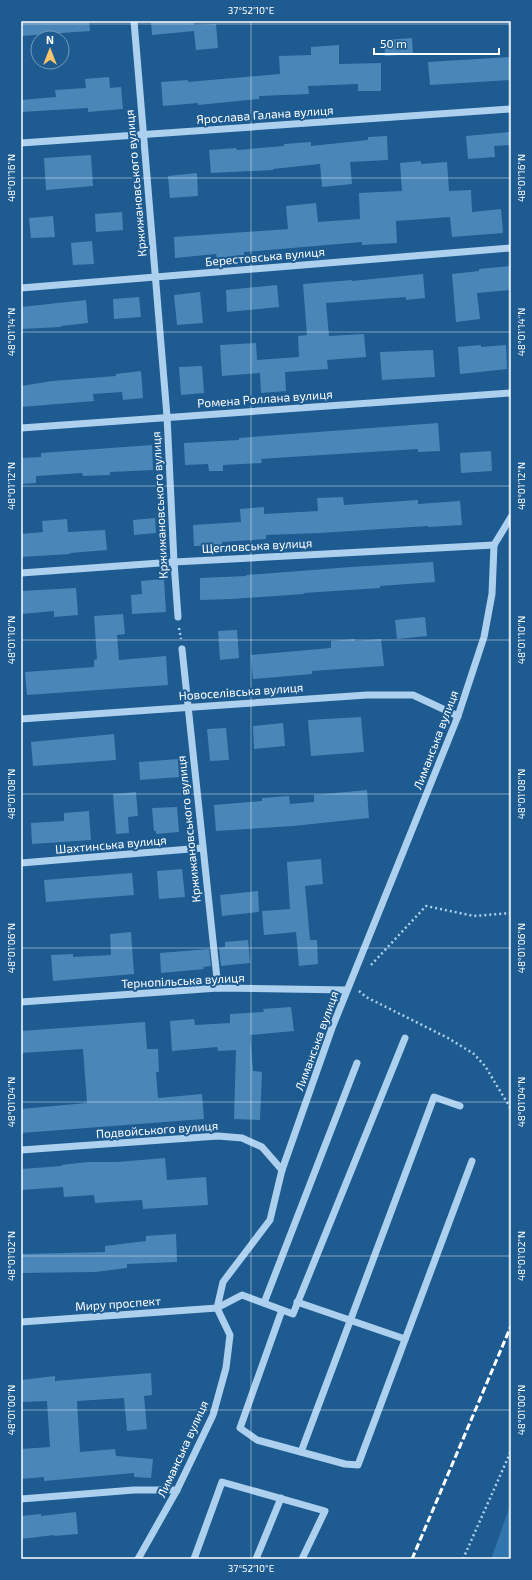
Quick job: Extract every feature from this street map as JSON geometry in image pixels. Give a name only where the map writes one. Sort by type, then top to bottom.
[{"type":"street","name":"Кржижановського вулиця","points":[[134,21],[167,416],[178,617]]},
{"type":"street","name":"Ярослава Галана вулиця","points":[[21,143],[511,109]]},
{"type":"street","name":"Берестовська вулиця","points":[[21,288],[511,248]]},
{"type":"street","name":"Ромена Роллана вулиця","points":[[21,428],[167,416],[511,393]]},
{"type":"street","name":"Лиманська вулиця","points":[[138,1559],[177,1490],[213,1415],[226,1368],[230,1335],[217,1308],[223,1282],[270,1220],[282,1170],[332,1028],[458,716],[484,637],[492,594],[494,545],[511,517]]},
{"type":"street","name":"Щегловська вулиця","points":[[21,573],[174,562],[494,545]]},
{"type":"street","name":"Кржижановського вулиця","points":[[182,649],[218,988]]},
{"type":"street","name":"Новоселівська вулиця","points":[[21,718],[367,695],[413,695],[458,716]]},
{"type":"street","name":"Шахтинська вулиця","points":[[21,863],[202,848]]},
{"type":"street","name":"Тернопільська вулиця","points":[[21,1002],[218,988],[347,990]]},
{"type":"street","points":[[217,1308],[242,1295],[293,1314],[406,1038]]},
{"type":"street","points":[[264,1303],[357,1063]]},
{"type":"street","points":[[301,1452],[434,1097],[460,1106]]},
{"type":"street","name":"Подвойського вулиця","points":[[21,1150],[218,1136],[242,1138],[262,1147],[282,1170]]},
{"type":"street","points":[[282,1310],[240,1428],[257,1440],[345,1464],[358,1465],[472,1161]]},
{"type":"street","points":[[297,1302],[405,1338]]},
{"type":"street","name":"Миру проспект","points":[[21,1322],[217,1308]]},
{"type":"street","points":[[194,1559],[222,1482],[325,1511],[302,1559]]},
{"type":"street","points":[[21,1499],[134,1490],[177,1490]]},
{"type":"street","points":[[256,1559],[281,1498]]},
{"type":"path","points":[[178,617],[182,649]]},
{"type":"path","points":[[368,968],[426,906],[474,916],[511,912]]},
{"type":"path","points":[[347,990],[359,990],[366,997],[448,1038],[474,1054],[484,1066],[511,1109]]},
{"type":"path","points":[[462,1559],[511,1451]]},
{"type":"shaded area","points":[[511,1503],[511,1559],[491,1559]]},
{"type":"building","points":[[21,21],[89,21],[90,31],[70,32],[70,30],[30,30],[30,35],[21,36]]},
{"type":"building","points":[[151,21],[194,21],[194,25],[216,24],[218,48],[196,50],[194,31],[152,35]]},
{"type":"building","points":[[412,38],[413,54],[385,56],[384,40]]},
{"type":"building","points":[[339,45],[339,64],[381,63],[381,91],[358,91],[358,84],[308,86],[309,94],[259,96],[259,99],[198,105],[198,103],[163,106],[161,82],[188,80],[188,82],[280,74],[279,56],[311,55],[311,47]]},
{"type":"building","points":[[511,57],[511,80],[430,85],[428,62]]},
{"type":"building","points":[[109,77],[110,88],[121,87],[123,109],[88,112],[88,108],[21,112],[21,100],[56,97],[55,90],[86,88],[85,79]]},
{"type":"building","points":[[511,132],[511,145],[494,146],[495,157],[468,159],[466,136]]},
{"type":"building","points":[[387,136],[388,160],[350,162],[352,184],[322,187],[320,164],[273,170],[211,173],[209,150],[236,148],[237,150],[311,142],[311,146],[368,140],[368,137]]},
{"type":"building","points":[[91,155],[93,186],[46,190],[44,158]]},
{"type":"building","points":[[421,161],[421,164],[447,162],[449,191],[471,190],[472,212],[501,209],[503,233],[452,237],[450,217],[396,221],[397,243],[362,245],[362,242],[244,252],[244,255],[217,258],[216,254],[175,258],[174,237],[288,229],[286,206],[316,203],[318,222],[360,219],[359,193],[402,191],[400,163]]},
{"type":"building","points":[[197,173],[198,196],[170,198],[168,176]]},
{"type":"building","points":[[122,212],[123,230],[96,232],[95,214]]},
{"type":"building","points":[[53,216],[55,237],[31,238],[29,218]]},
{"type":"building","points":[[92,241],[94,264],[73,265],[71,243]]},
{"type":"building","points":[[511,266],[511,290],[477,293],[480,319],[456,322],[452,274],[479,271],[479,269]]},
{"type":"building","points":[[423,274],[425,298],[406,300],[406,297],[326,303],[329,336],[364,334],[366,357],[327,360],[328,369],[285,372],[286,391],[261,393],[260,373],[222,376],[220,345],[256,343],[257,360],[299,357],[298,336],[307,335],[303,284]]},
{"type":"building","points":[[277,285],[279,307],[227,312],[226,290]]},
{"type":"building","points":[[200,292],[203,323],[177,325],[174,295]]},
{"type":"building","points":[[139,297],[141,317],[114,319],[113,299]]},
{"type":"building","points":[[86,300],[88,323],[61,327],[21,329],[21,307]]},
{"type":"building","points":[[481,345],[481,347],[506,345],[507,369],[460,374],[458,347]]},
{"type":"building","points":[[433,350],[435,377],[382,380],[380,352]]},
{"type":"building","points":[[202,366],[204,393],[181,395],[179,367]]},
{"type":"building","points":[[141,371],[143,398],[123,400],[122,392],[93,394],[94,401],[21,407],[21,386],[52,381],[116,376],[116,374]]},
{"type":"building","points":[[438,423],[440,451],[418,452],[418,449],[261,459],[262,463],[223,465],[223,471],[209,471],[208,464],[185,465],[184,443],[239,440],[239,438]]},
{"type":"building","points":[[152,445],[153,470],[110,472],[110,475],[83,476],[82,473],[36,476],[36,483],[21,484],[21,458],[41,457],[41,453]]},
{"type":"building","points":[[491,451],[492,471],[461,473],[460,453]]},
{"type":"building","points":[[343,497],[344,505],[418,500],[418,504],[460,501],[462,525],[266,535],[266,539],[222,542],[222,545],[194,546],[193,525],[241,522],[240,509],[264,507],[264,514],[318,511],[317,498]]},
{"type":"building","points":[[155,518],[156,533],[134,535],[133,520]]},
{"type":"building","points":[[67,519],[68,532],[105,530],[107,550],[21,557],[21,534],[43,532],[42,521]]},
{"type":"building","points":[[433,562],[435,582],[304,594],[200,600],[200,578]]},
{"type":"building","points":[[164,579],[166,612],[132,614],[131,595],[142,594],[141,581]]},
{"type":"building","points":[[76,588],[78,615],[54,617],[54,611],[21,614],[21,591]]},
{"type":"building","points":[[123,614],[125,634],[117,635],[119,660],[166,656],[168,685],[27,695],[25,672],[94,667],[94,660],[97,659],[94,616]]},
{"type":"building","points":[[425,617],[427,636],[397,639],[395,620]]},
{"type":"building","points":[[237,630],[239,658],[220,660],[218,631]]},
{"type":"building","points":[[355,639],[355,641],[381,639],[384,666],[312,671],[312,674],[253,679],[251,655],[331,648],[331,641]]},
{"type":"building","points":[[361,717],[364,752],[311,756],[308,720]]},
{"type":"building","points":[[283,723],[285,746],[254,749],[253,726]]},
{"type":"building","points":[[226,728],[229,760],[210,761],[207,729]]},
{"type":"building","points":[[114,734],[116,760],[33,766],[31,742]]},
{"type":"building","points":[[178,759],[179,777],[140,780],[139,762]]},
{"type":"building","points":[[367,790],[369,818],[293,826],[216,831],[214,805],[262,801],[262,798],[289,796],[290,804],[314,802],[314,795]]},
{"type":"building","points":[[136,792],[138,816],[128,817],[129,833],[116,834],[113,794]]},
{"type":"building","points":[[177,807],[179,832],[156,834],[156,831],[154,831],[152,808]]},
{"type":"building","points":[[89,811],[91,840],[32,844],[31,823],[64,821],[64,813]]},
{"type":"building","points":[[321,859],[323,884],[305,886],[310,940],[317,940],[318,964],[299,966],[296,932],[264,935],[262,911],[290,909],[287,862]]},
{"type":"building","points":[[182,869],[185,897],[159,899],[157,871]]},
{"type":"building","points":[[132,873],[134,895],[46,902],[44,880]]},
{"type":"building","points":[[258,891],[259,912],[222,916],[220,895]]},
{"type":"building","points":[[131,932],[134,974],[53,981],[51,955],[73,954],[73,957],[111,955],[110,934]]},
{"type":"building","points":[[248,940],[250,963],[221,966],[219,948],[225,947],[225,942]]},
{"type":"building","points":[[209,949],[211,966],[203,967],[204,969],[161,973],[160,953]]},
{"type":"building","points":[[291,1007],[294,1031],[250,1035],[253,1071],[262,1072],[260,1120],[234,1119],[236,1050],[218,1051],[217,1047],[172,1051],[170,1021],[194,1019],[195,1025],[230,1023],[230,1014],[264,1012],[263,1009]]},
{"type":"building","points":[[145,1022],[147,1049],[158,1049],[159,1072],[156,1072],[158,1098],[202,1094],[204,1119],[21,1133],[21,1109],[87,1103],[83,1049],[21,1053],[21,1031]]},
{"type":"building","points":[[165,1158],[167,1180],[206,1177],[208,1205],[143,1209],[142,1200],[95,1203],[94,1195],[64,1197],[63,1187],[21,1190],[21,1169],[62,1166],[61,1165],[88,1162],[117,1162]]},
{"type":"building","points":[[176,1234],[177,1262],[127,1264],[127,1268],[95,1272],[21,1273],[21,1254],[105,1252],[105,1246],[146,1241],[146,1236]]},
{"type":"building","points":[[151,1373],[152,1395],[144,1396],[147,1429],[127,1431],[124,1398],[77,1401],[80,1452],[115,1449],[116,1456],[153,1459],[151,1478],[134,1477],[134,1473],[44,1481],[44,1477],[21,1479],[21,1449],[50,1447],[47,1401],[21,1402],[21,1380],[55,1376],[55,1381]]},
{"type":"building","points":[[76,1512],[78,1534],[21,1539],[21,1516],[41,1514],[41,1516]]},
{"type":"railway","points":[[412,1559],[511,1326]]}]
